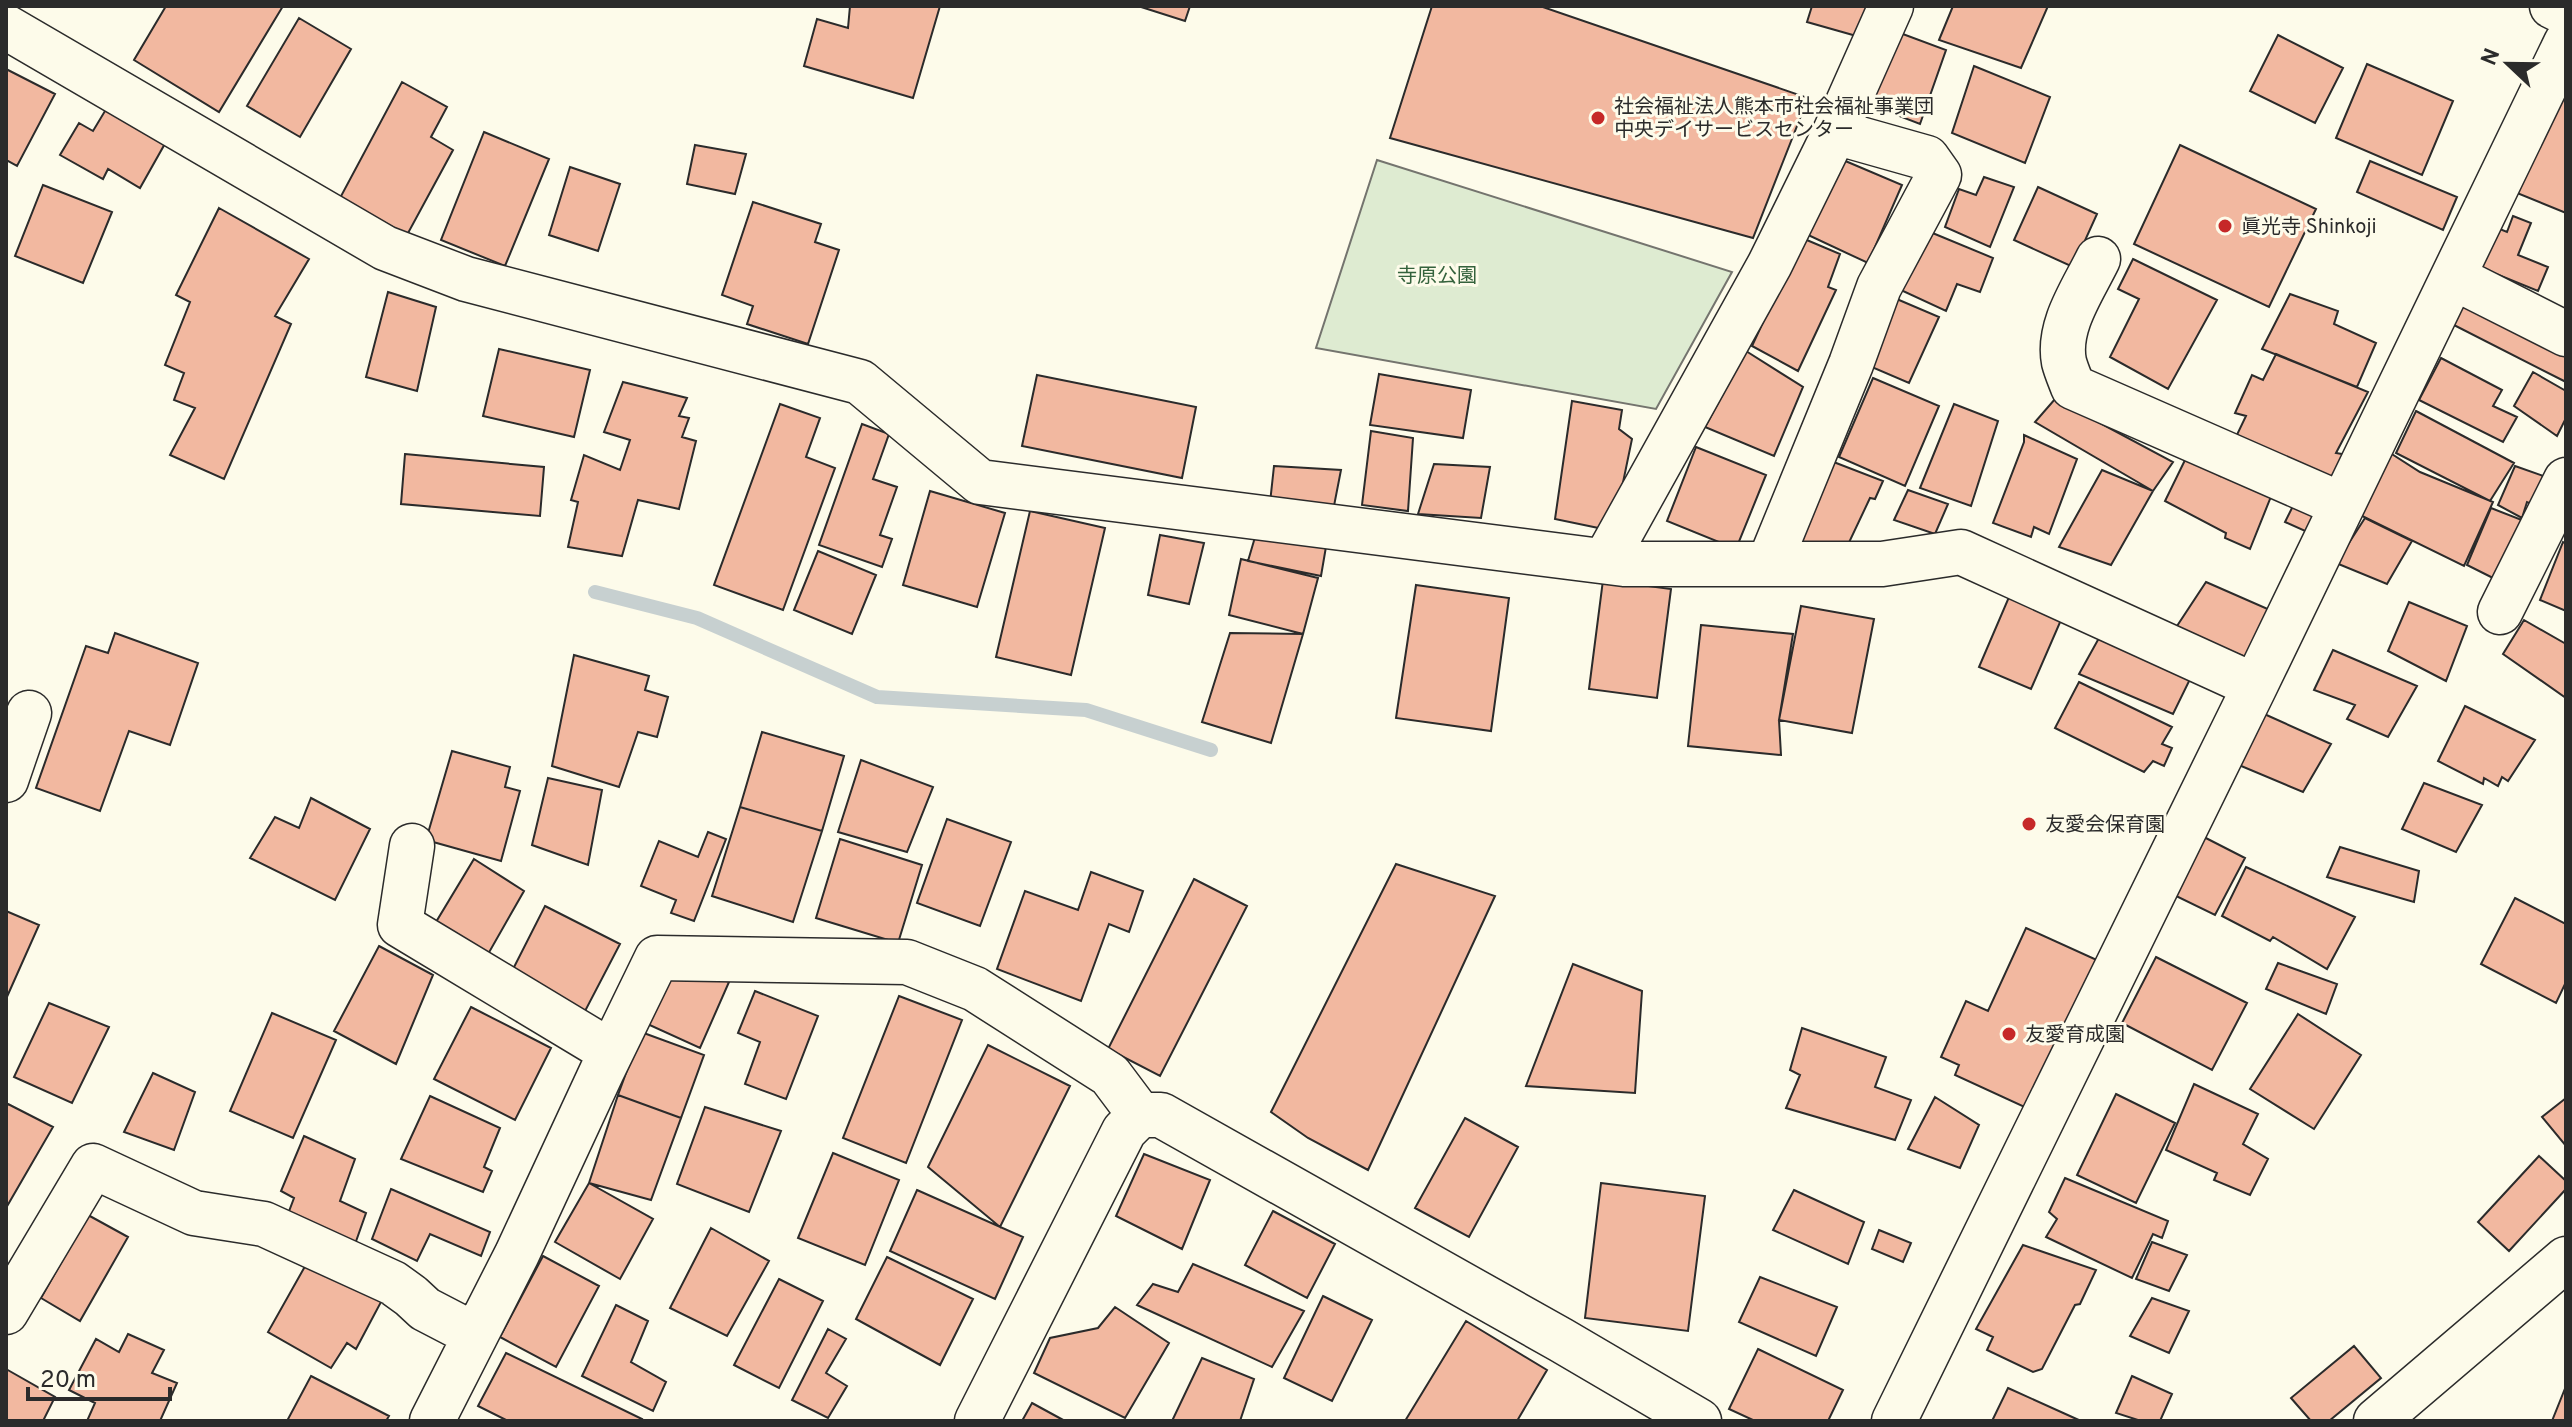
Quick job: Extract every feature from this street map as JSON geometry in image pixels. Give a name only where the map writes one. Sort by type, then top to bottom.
[{"type":"street","points":[[1605,561],[1770,264],[1835,132],[1891,6]]},
{"type":"street","points":[[2552,6],[2566,13]]},
{"type":"street","points":[[6,27],[385,248],[466,279],[860,382],[980,482],[1624,564],[1882,564],[1961,552],[2255,686]]},
{"type":"street","points":[[1894,1421],[2566,43]]},
{"type":"street","points":[[1769,564],[1879,287],[1939,175],[1927,158],[1835,132]]},
{"type":"street","points":[[2098,259],[2063,335],[2064,362],[2073,387],[2342,505]]},
{"type":"street","points":[[2453,277],[2566,334]]},
{"type":"street","points":[[2500,612],[2566,480]]},
{"type":"street","points":[[6,780],[29,713]]},
{"type":"street","points":[[412,846],[400,925],[611,1052]]},
{"type":"street","points":[[432,1421],[517,1254],[657,958],[907,962],[975,989],[1110,1075],[1140,1115]]},
{"type":"street","points":[[977,1421],[1124,1131],[1140,1115],[1161,1115],[1699,1421]]},
{"type":"street","points":[[6,1312],[93,1166],[194,1213],[264,1224],[393,1283],[425,1309],[475,1335]]},
{"type":"street","points":[[2376,1421],[2566,1259]]},
{"type":"green space","name":"寺原公園","points":[[1377,160],[1732,272],[1656,409],[1316,348]]},
{"type":"building","points":[[166,6],[283,6],[219,112],[134,60]]},
{"type":"building","points":[[850,6],[940,6],[913,98],[804,66],[817,19],[848,28]]},
{"type":"building","points":[[1138,6],[1190,6],[1185,21]]},
{"type":"building","name":"社会福祉法人熊本市社会福祉事業団 中央デイサービスセンター","points":[[1432,6],[1540,6],[1808,98],[1753,238],[1390,138]]},
{"type":"building","points":[[1812,6],[1880,6],[1867,39],[1807,22]]},
{"type":"building","points":[[1953,6],[2048,6],[2021,68],[1939,40]]},
{"type":"building","points":[[299,18],[351,49],[300,137],[247,106]]},
{"type":"building","points":[[1892,30],[1946,50],[1920,124],[1868,104]]},
{"type":"building","points":[[2278,35],[2343,68],[2315,123],[2250,91]]},
{"type":"building","points":[[2367,64],[2453,101],[2422,175],[2336,138]]},
{"type":"building","points":[[1974,66],[2050,97],[2025,163],[1952,133]]},
{"type":"building","points":[[6,69],[55,94],[17,166],[6,160]]},
{"type":"building","points":[[402,82],[447,107],[431,137],[453,150],[407,235],[340,198]]},
{"type":"building","points":[[2566,85],[2566,213],[2517,193]]},
{"type":"building","points":[[108,106],[167,140],[140,188],[108,169],[103,179],[60,155],[79,123],[93,131]]},
{"type":"building","points":[[484,132],[549,159],[505,266],[441,240]]},
{"type":"building","points":[[695,145],[746,154],[735,194],[687,184]]},
{"type":"building","name":"眞光寺 Shinkoji","points":[[2180,145],[2316,209],[2269,307],[2134,244]]},
{"type":"building","points":[[1843,160],[1902,185],[1868,263],[1806,234]]},
{"type":"building","points":[[2370,161],[2457,197],[2443,230],[2357,192]]},
{"type":"building","points":[[570,167],[620,184],[598,251],[549,235]]},
{"type":"building","points":[[1984,177],[2014,187],[1990,247],[1945,227],[1959,189],[1976,195]]},
{"type":"building","points":[[43,185],[112,212],[83,283],[15,256]]},
{"type":"building","points":[[2038,187],[2097,214],[2073,267],[2014,240]]},
{"type":"building","points":[[753,202],[821,224],[815,242],[839,250],[808,344],[747,324],[753,306],[722,295]]},
{"type":"building","points":[[219,208],[309,259],[275,316],[291,324],[224,479],[170,455],[195,408],[174,400],[184,373],[165,365],[190,302],[176,295]]},
{"type":"building","points":[[2513,216],[2531,223],[2518,255],[2548,267],[2538,291],[2474,265],[2490,225],[2507,232]]},
{"type":"building","points":[[1918,227],[1993,258],[1980,292],[1957,284],[1946,311],[1890,285]]},
{"type":"building","points":[[1802,238],[1840,254],[1828,287],[1836,290],[1798,371],[1752,346]]},
{"type":"building","points":[[2133,259],[2217,300],[2168,389],[2110,357],[2139,299],[2118,289]]},
{"type":"building","points":[[2462,288],[2566,342],[2566,382],[2446,321]]},
{"type":"building","points":[[388,292],[436,307],[417,391],[366,377]]},
{"type":"building","points":[[1885,294],[1939,317],[1909,383],[1860,362]]},
{"type":"building","points":[[2290,294],[2338,311],[2334,324],[2376,343],[2357,387],[2262,349]]},
{"type":"building","points":[[499,349],[590,370],[574,437],[483,416]]},
{"type":"building","points":[[1746,351],[1803,387],[1774,456],[1705,427]]},
{"type":"building","points":[[2276,354],[2368,392],[2336,453],[2348,455],[2333,480],[2234,441],[2246,416],[2235,413],[2252,375],[2263,380]]},
{"type":"building","points":[[2441,358],[2502,390],[2493,406],[2517,417],[2503,442],[2419,400]]},
{"type":"building","points":[[2533,372],[2566,391],[2566,418],[2557,436],[2514,406]]},
{"type":"building","points":[[1379,374],[1471,390],[1463,438],[1370,425]]},
{"type":"building","points":[[1037,375],[1196,407],[1182,478],[1022,446]]},
{"type":"building","points":[[1873,378],[1939,406],[1905,486],[1839,457]]},
{"type":"building","points":[[623,382],[687,398],[679,416],[689,418],[682,437],[696,441],[679,509],[638,500],[622,556],[568,547],[578,502],[571,500],[584,455],[620,470],[630,440],[604,432]]},
{"type":"building","points":[[2055,399],[2173,462],[2153,491],[2035,422]]},
{"type":"building","points":[[1572,401],[1622,410],[1619,429],[1632,439],[1613,531],[1555,519]]},
{"type":"building","points":[[780,404],[820,418],[806,457],[835,468],[783,610],[714,585]]},
{"type":"building","points":[[1954,404],[1998,421],[1971,506],[1920,488]]},
{"type":"building","points":[[2416,411],[2514,463],[2490,501],[2396,453]]},
{"type":"building","points":[[862,424],[889,434],[873,479],[897,487],[880,535],[892,539],[882,567],[819,545]]},
{"type":"building","points":[[1371,431],[1413,438],[1408,511],[1362,505]]},
{"type":"building","points":[[2024,435],[2077,459],[2049,534],[2034,527],[2031,537],[1993,523]]},
{"type":"building","points":[[1696,447],[1766,475],[1736,549],[1667,521]]},
{"type":"building","points":[[2384,449],[2420,472],[2493,502],[2464,566],[2356,513]]},
{"type":"building","points":[[405,454],[544,467],[540,516],[401,504]]},
{"type":"building","points":[[2187,456],[2220,476],[2222,468],[2272,494],[2250,549],[2225,538],[2226,533],[2165,501]]},
{"type":"building","points":[[1831,461],[1883,481],[1875,499],[1870,498],[1845,551],[1794,544]]},
{"type":"building","points":[[1434,464],[1490,467],[1481,518],[1418,514]]},
{"type":"building","points":[[1274,466],[1341,470],[1333,511],[1270,503]]},
{"type":"building","points":[[2515,466],[2549,478],[2539,507],[2527,502],[2522,518],[2498,505]]},
{"type":"building","points":[[2102,470],[2153,491],[2111,565],[2059,547]]},
{"type":"building","points":[[1908,490],[1948,504],[1935,534],[1894,520]]},
{"type":"building","points":[[930,491],[1005,513],[977,607],[903,585]]},
{"type":"building","points":[[2298,496],[2324,507],[2314,535],[2285,522]]},
{"type":"building","points":[[2491,508],[2527,522],[2503,583],[2467,565]]},
{"type":"building","points":[[1030,511],[1105,528],[1071,675],[996,657]]},
{"type":"building","points":[[2365,518],[2412,541],[2387,584],[2336,563]]},
{"type":"building","points":[[1258,527],[1328,535],[1321,576],[1248,561]]},
{"type":"building","points":[[1160,535],[1204,543],[1189,604],[1148,595]]},
{"type":"building","points":[[2563,542],[2566,544],[2566,611],[2540,600]]},
{"type":"building","points":[[818,551],[876,575],[852,634],[794,610]]},
{"type":"building","points":[[1241,559],[1318,578],[1303,634],[1229,615]]},
{"type":"building","points":[[1603,580],[1671,589],[1657,698],[1589,689]]},
{"type":"building","points":[[2206,582],[2270,610],[2248,658],[2175,629]]},
{"type":"building","points":[[1416,585],[1509,598],[1491,731],[1396,718]]},
{"type":"building","points":[[2009,597],[2061,620],[2031,689],[1979,667]]},
{"type":"building","points":[[2409,602],[2467,626],[2446,681],[2388,651]]},
{"type":"building","points":[[1801,606],[1874,619],[1852,733],[1779,720]]},
{"type":"building","points":[[2524,620],[2566,644],[2566,698],[2503,654]]},
{"type":"building","points":[[1701,625],[1793,634],[1779,720],[1781,755],[1688,746]]},
{"type":"building","points":[[2104,629],[2194,671],[2173,714],[2079,674]]},
{"type":"building","points":[[115,633],[198,663],[170,745],[129,731],[100,811],[36,788],[86,646],[108,653]]},
{"type":"building","points":[[1230,633],[1303,634],[1271,743],[1202,722]]},
{"type":"building","points":[[2333,650],[2417,686],[2388,737],[2347,719],[2355,705],[2314,690]]},
{"type":"building","points":[[574,655],[649,676],[645,690],[668,697],[657,737],[638,732],[619,787],[552,766]]},
{"type":"building","points":[[2079,682],[2172,727],[2162,744],[2172,748],[2164,766],[2153,761],[2144,772],[2055,728]]},
{"type":"building","points":[[2465,706],[2535,740],[2508,781],[2502,777],[2498,786],[2484,778],[2483,784],[2438,761]]},
{"type":"building","points":[[2262,713],[2331,744],[2303,792],[2234,763]]},
{"type":"building","points":[[762,732],[844,756],[822,831],[740,807]]},
{"type":"building","points":[[452,751],[510,767],[505,787],[520,791],[501,861],[426,840]]},
{"type":"building","points":[[861,760],[933,787],[907,852],[838,832]]},
{"type":"building","points":[[548,778],[602,790],[588,865],[532,845]]},
{"type":"building","points":[[2424,783],[2482,805],[2456,852],[2402,829]]},
{"type":"building","points":[[311,798],[370,829],[335,900],[250,858],[275,817],[299,828]]},
{"type":"building","points":[[740,807],[822,831],[793,922],[712,896]]},
{"type":"building","points":[[947,819],[1011,842],[980,926],[917,903]]},
{"type":"building","points":[[708,832],[726,839],[694,921],[671,913],[676,900],[641,886],[659,841],[698,857]]},
{"type":"building","points":[[2198,834],[2245,858],[2215,915],[2174,895]]},
{"type":"building","points":[[840,839],[922,865],[898,943],[816,918]]},
{"type":"building","points":[[2340,847],[2419,871],[2414,902],[2327,877]]},
{"type":"building","points":[[474,859],[524,891],[483,963],[430,932]]},
{"type":"building","points":[[1396,864],[1495,896],[1368,1170],[1308,1138],[1271,1112]]},
{"type":"building","points":[[2246,867],[2355,917],[2327,969],[2273,937],[2270,941],[2222,916]]},
{"type":"building","points":[[1091,872],[1143,891],[1129,932],[1109,924],[1081,1001],[997,969],[1025,891],[1078,910]]},
{"type":"building","points":[[1194,879],[1247,906],[1160,1076],[1108,1049]]},
{"type":"building","points":[[2515,898],[2566,924],[2566,982],[2556,1003],[2481,964]]},
{"type":"building","points":[[545,906],[620,944],[583,1015],[509,977]]},
{"type":"building","points":[[6,911],[39,925],[6,999]]},
{"type":"building","name":"友愛育成園","points":[[2026,928],[2099,961],[2031,1110],[1955,1075],[1959,1065],[1941,1057],[1966,1001],[1988,1011]]},
{"type":"building","points":[[379,946],[433,975],[396,1064],[334,1031]]},
{"type":"building","points":[[2156,957],[2247,1003],[2212,1070],[2122,1023]]},
{"type":"building","points":[[672,959],[729,982],[700,1048],[643,1022]]},
{"type":"building","points":[[2278,963],[2337,984],[2326,1014],[2266,989]]},
{"type":"building","points":[[1573,964],[1642,991],[1635,1093],[1526,1086]]},
{"type":"building","points":[[755,991],[818,1016],[786,1099],[745,1084],[760,1042],[738,1033]]},
{"type":"building","points":[[899,996],[962,1020],[906,1163],[843,1138]]},
{"type":"building","points":[[49,1003],[109,1027],[72,1103],[14,1077]]},
{"type":"building","points":[[471,1007],[551,1048],[515,1120],[434,1079]]},
{"type":"building","points":[[272,1013],[336,1040],[293,1138],[230,1111]]},
{"type":"building","points":[[2298,1014],[2361,1055],[2314,1129],[2250,1089]]},
{"type":"building","points":[[1802,1028],[1886,1057],[1875,1087],[1911,1100],[1895,1140],[1786,1108],[1800,1075],[1790,1070]]},
{"type":"building","points":[[641,1032],[704,1055],[681,1118],[618,1095]]},
{"type":"building","points":[[988,1045],[1070,1086],[1000,1227],[928,1167]]},
{"type":"building","points":[[153,1073],[195,1092],[174,1150],[124,1132]]},
{"type":"building","points":[[2194,1084],[2258,1114],[2243,1144],[2268,1159],[2250,1195],[2214,1180],[2217,1173],[2166,1150]]},
{"type":"building","points":[[2116,1094],[2175,1123],[2136,1203],[2077,1175]]},
{"type":"building","points":[[618,1095],[681,1118],[651,1200],[589,1183]]},
{"type":"building","points":[[430,1096],[500,1128],[484,1167],[492,1171],[483,1192],[401,1159]]},
{"type":"building","points":[[1935,1097],[1979,1125],[1960,1168],[1908,1149]]},
{"type":"building","points":[[2566,1098],[2566,1146],[2542,1117]]},
{"type":"building","points":[[8,1104],[53,1127],[6,1208],[6,1108]]},
{"type":"building","points":[[705,1107],[781,1131],[749,1212],[677,1184]]},
{"type":"building","points":[[1465,1118],[1518,1147],[1469,1237],[1415,1208]]},
{"type":"building","points":[[304,1136],[355,1159],[340,1201],[366,1213],[354,1247],[285,1222],[294,1198],[281,1191]]},
{"type":"building","points":[[833,1153],[899,1180],[865,1265],[798,1238]]},
{"type":"building","points":[[1144,1154],[1210,1180],[1182,1249],[1116,1216]]},
{"type":"building","points":[[2539,1156],[2566,1181],[2566,1189],[2509,1251],[2478,1222]]},
{"type":"building","points":[[2065,1178],[2168,1221],[2162,1238],[2153,1234],[2132,1278],[2046,1237],[2057,1219],[2049,1212]]},
{"type":"building","points":[[589,1183],[653,1219],[620,1279],[555,1242]]},
{"type":"building","points":[[1601,1183],[1705,1196],[1688,1331],[1585,1318]]},
{"type":"building","points":[[391,1189],[490,1232],[481,1256],[430,1234],[417,1261],[372,1239]]},
{"type":"building","points":[[917,1190],[1023,1237],[995,1299],[890,1251]]},
{"type":"building","points":[[1794,1190],[1864,1222],[1848,1264],[1773,1230]]},
{"type":"building","points":[[1273,1211],[1335,1244],[1307,1298],[1245,1265]]},
{"type":"building","points":[[88,1215],[128,1237],[80,1321],[41,1298]]},
{"type":"building","points":[[711,1228],[769,1261],[727,1336],[670,1308]]},
{"type":"building","points":[[1879,1230],[1911,1243],[1903,1262],[1872,1249]]},
{"type":"building","points":[[2152,1242],[2187,1255],[2169,1291],[2136,1279]]},
{"type":"building","points":[[2023,1245],[2096,1270],[2042,1369],[2033,1372],[1987,1350],[1993,1337],[1976,1329]]},
{"type":"building","points":[[543,1256],[599,1286],[556,1367],[500,1337]]},
{"type":"building","points":[[887,1257],[973,1299],[940,1365],[856,1319]]},
{"type":"building","points":[[308,1261],[381,1302],[356,1349],[347,1343],[331,1368],[268,1332]]},
{"type":"building","points":[[1193,1264],[1304,1311],[1272,1367],[1137,1305],[1153,1284],[1178,1292]]},
{"type":"building","points":[[1760,1277],[1837,1307],[1816,1356],[1739,1322]]},
{"type":"building","points":[[779,1279],[823,1301],[779,1388],[734,1365]]},
{"type":"building","points":[[1323,1296],[1372,1320],[1332,1401],[1284,1378]]},
{"type":"building","points":[[2152,1298],[2189,1311],[2169,1353],[2130,1336]]},
{"type":"building","points":[[616,1305],[648,1321],[631,1362],[666,1382],[653,1411],[582,1376]]},
{"type":"building","points":[[1115,1307],[1169,1343],[1125,1418],[1034,1373],[1050,1338],[1098,1328]]},
{"type":"building","points":[[1466,1321],[1547,1370],[1517,1421],[1405,1421]]},
{"type":"building","points":[[828,1329],[846,1339],[826,1373],[847,1386],[828,1418],[792,1400]]},
{"type":"building","points":[[128,1334],[164,1350],[152,1373],[177,1383],[160,1421],[87,1421],[95,1403],[69,1390],[96,1339],[119,1352]]},
{"type":"building","points":[[2354,1346],[2381,1378],[2329,1421],[2311,1421],[2291,1398]]},
{"type":"building","points":[[1758,1349],[1843,1390],[1828,1421],[1755,1421],[1729,1409]]},
{"type":"building","points":[[506,1353],[642,1419],[508,1421],[478,1406]]},
{"type":"building","points":[[1202,1358],[1254,1379],[1240,1421],[1172,1421]]},
{"type":"building","points":[[6,1369],[55,1397],[43,1421],[6,1421]]},
{"type":"building","points":[[311,1376],[389,1416],[386,1421],[287,1421]]},
{"type":"building","points":[[2132,1376],[2172,1394],[2160,1421],[2141,1421],[2116,1413]]},
{"type":"building","points":[[2566,1386],[2566,1421],[2552,1421]]},
{"type":"building","points":[[2008,1388],[2081,1421],[1992,1421]]},
{"type":"building","points":[[1032,1403],[1065,1421],[1022,1421]]},
{"type":"waterway","points":[[595,592],[697,618],[877,697],[1086,710],[1211,750]]},
{"type":"place","name":"社会福祉法人熊本市社会福祉事業団 中央デイサービスセンター","points":[[1598,118]]},
{"type":"place","name":"眞光寺 Shinkoji","points":[[2225,226]]},
{"type":"place","name":"友愛会保育園","points":[[2029,824]]},
{"type":"place","name":"友愛育成園","points":[[2009,1034]]}]
